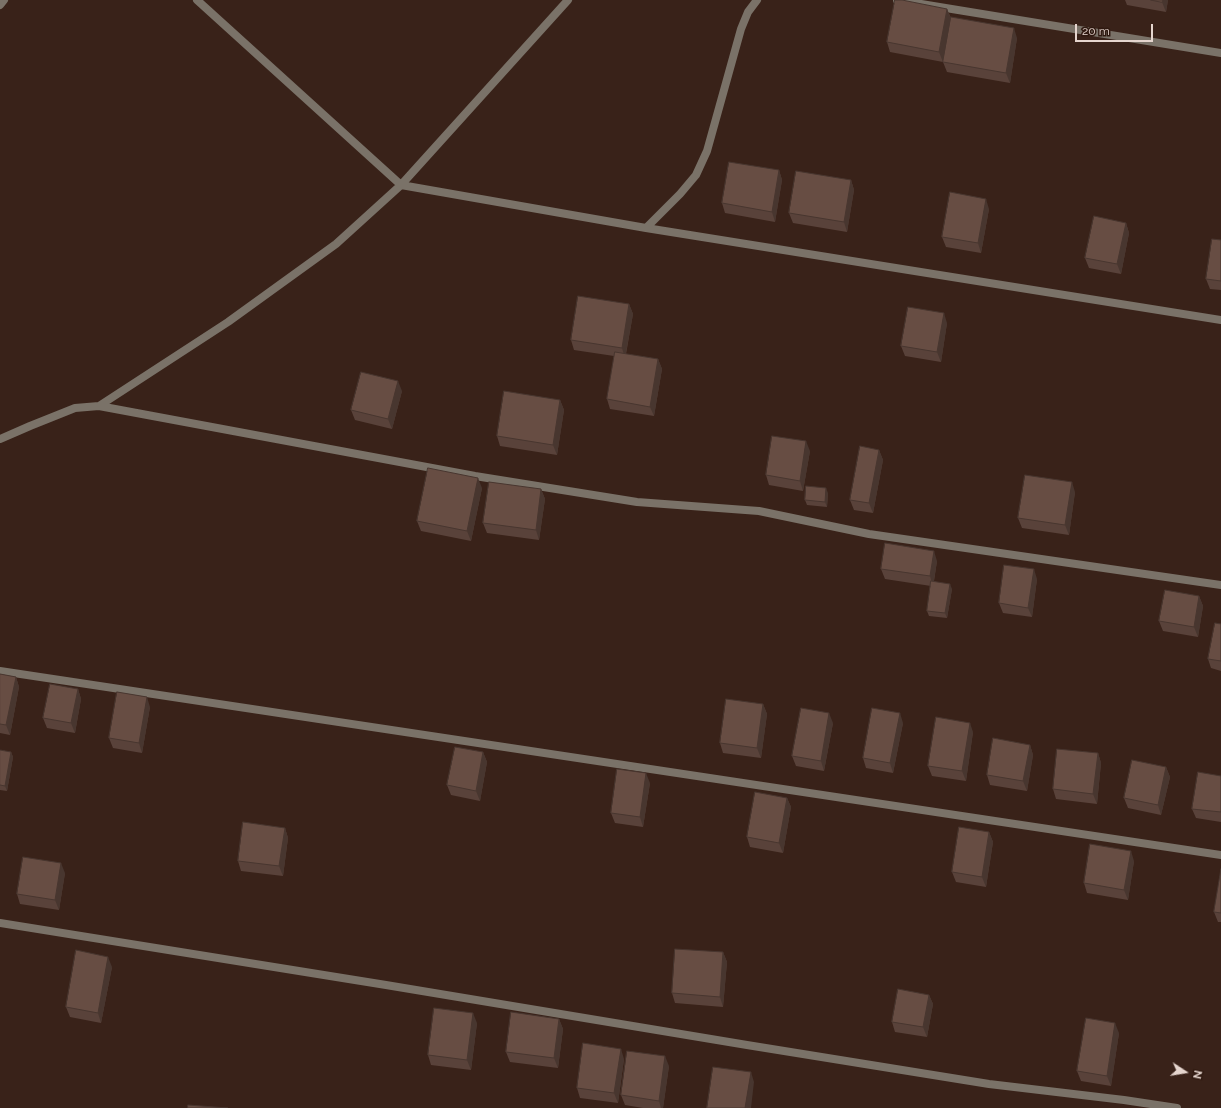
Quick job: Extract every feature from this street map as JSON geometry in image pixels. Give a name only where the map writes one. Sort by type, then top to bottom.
[{"type":"street","points":[[0,5],[4,0]]},
{"type":"street","points":[[197,0],[401,184],[646,228],[1221,320]]},
{"type":"street","points":[[99,406],[228,322],[336,244],[401,184],[568,0]]},
{"type":"street","points":[[646,228],[680,194],[696,175],[707,151],[741,29],[748,12],[757,0]]},
{"type":"street","points":[[897,0],[1221,53]]},
{"type":"street","points":[[0,439],[75,408],[99,406],[475,476],[637,502],[759,511],[869,534],[1221,585]]},
{"type":"street","points":[[0,671],[1221,855]]},
{"type":"street","points":[[0,924],[981,1082],[1177,1108]]},
{"type":"building","points":[[895,0],[947,9],[939,52],[887,42]]},
{"type":"building","points":[[1151,0],[1163,0],[1162,2]]},
{"type":"building","points":[[951,17],[1014,28],[1006,73],[943,62]]},
{"type":"building","points":[[729,162],[779,170],[772,212],[722,203]]},
{"type":"building","points":[[796,171],[851,180],[844,222],[789,213]]},
{"type":"building","points":[[950,192],[986,199],[978,243],[942,237]]},
{"type":"building","points":[[1094,216],[1126,223],[1117,264],[1085,258]]},
{"type":"building","points":[[1212,239],[1221,240],[1221,281],[1206,279]]},
{"type":"building","points":[[578,296],[629,304],[622,348],[571,340]]},
{"type":"building","points":[[908,307],[944,313],[937,352],[901,346]]},
{"type":"building","points":[[615,352],[658,359],[650,407],[607,399]]},
{"type":"building","points":[[361,372],[398,381],[388,419],[351,410]]},
{"type":"building","points":[[504,391],[560,400],[553,445],[497,436]]},
{"type":"building","points":[[772,436],[806,441],[800,481],[766,475]]},
{"type":"building","points":[[860,446],[879,450],[869,503],[850,500]]},
{"type":"building","points":[[428,468],[478,478],[467,531],[417,521]]},
{"type":"building","points":[[1025,475],[1072,482],[1065,525],[1018,518]]},
{"type":"building","points":[[489,482],[541,489],[536,530],[483,523]]},
{"type":"building","points":[[806,486],[826,488],[825,502],[805,500]]},
{"type":"building","points":[[885,543],[934,551],[930,576],[881,569]]},
{"type":"building","points":[[1004,565],[1034,569],[1028,608],[999,603]]},
{"type":"building","points":[[931,581],[950,584],[945,613],[927,611]]},
{"type":"building","points":[[1165,590],[1199,596],[1194,627],[1159,621]]},
{"type":"building","points":[[1215,623],[1221,624],[1221,661],[1208,659]]},
{"type":"building","points":[[0,674],[16,677],[6,725],[0,724]]},
{"type":"building","points":[[50,684],[78,689],[71,723],[43,718]]},
{"type":"building","points":[[117,692],[147,697],[139,743],[109,738]]},
{"type":"building","points":[[726,699],[763,704],[757,748],[720,743]]},
{"type":"building","points":[[801,708],[829,713],[821,761],[792,756]]},
{"type":"building","points":[[872,708],[900,713],[890,763],[863,758]]},
{"type":"building","points":[[936,717],[970,723],[962,771],[928,766]]},
{"type":"building","points":[[993,738],[1030,745],[1023,781],[987,775]]},
{"type":"building","points":[[455,747],[483,752],[476,791],[447,785]]},
{"type":"building","points":[[1057,749],[1098,753],[1093,794],[1053,789]]},
{"type":"building","points":[[0,750],[11,752],[5,786],[0,785]]},
{"type":"building","points":[[1132,760],[1166,767],[1158,805],[1124,798]]},
{"type":"building","points":[[617,769],[646,773],[640,817],[611,813]]},
{"type":"building","points":[[1198,772],[1221,776],[1221,812],[1192,809]]},
{"type":"building","points":[[755,792],[787,798],[779,843],[747,837]]},
{"type":"building","points":[[243,822],[285,828],[279,866],[238,861]]},
{"type":"building","points":[[959,827],[989,832],[982,877],[952,872]]},
{"type":"building","points":[[1090,844],[1131,851],[1124,890],[1084,883]]},
{"type":"building","points":[[23,857],[61,863],[55,900],[17,894]]},
{"type":"building","points":[[1221,869],[1221,913],[1214,912]]},
{"type":"building","points":[[675,949],[723,952],[720,997],[672,993]]},
{"type":"building","points":[[76,950],[108,957],[98,1013],[66,1007]]},
{"type":"building","points":[[898,989],[929,995],[923,1027],[892,1022]]},
{"type":"building","points":[[434,1008],[473,1013],[467,1060],[428,1055]]},
{"type":"building","points":[[511,1012],[559,1019],[554,1058],[506,1052]]},
{"type":"building","points":[[1086,1018],[1115,1023],[1107,1076],[1077,1071]]},
{"type":"building","points":[[583,1043],[621,1049],[614,1093],[577,1088]]},
{"type":"building","points":[[627,1051],[665,1056],[659,1101],[621,1095]]},
{"type":"building","points":[[713,1067],[751,1072],[745,1108],[707,1108]]},
{"type":"building","points":[[188,1105],[228,1108],[188,1108]]}]
